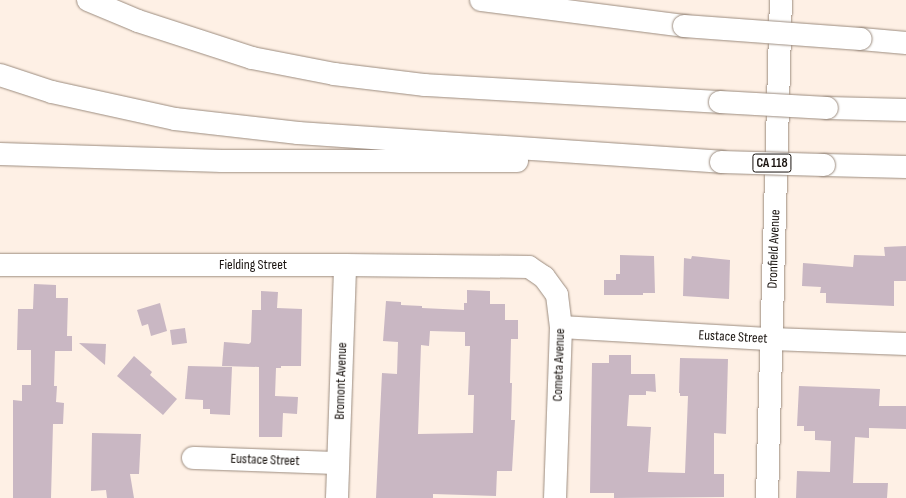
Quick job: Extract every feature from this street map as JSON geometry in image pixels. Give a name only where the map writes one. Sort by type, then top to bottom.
[{"type":"main road","points":[[88,0],[138,22],[252,58],[334,74],[425,85],[827,108],[906,110]]},
{"type":"main road","points":[[481,0],[684,26],[906,43]]},
{"type":"main road","name":"Dronfield Avenue","points":[[767,498],[781,0]]},
{"type":"main road","points":[[0,75],[52,92],[175,119],[298,133],[721,162]]},
{"type":"main road","points":[[0,154],[222,160],[721,162]]},
{"type":"main road","name":"CA 118","points":[[721,162],[906,167]]},
{"type":"main road","name":"Fielding Street","points":[[0,265],[345,265],[506,267]]},
{"type":"main road","name":"Bromont Avenue","points":[[336,498],[345,265]]},
{"type":"main road","name":"Cometa Avenue","points":[[506,267],[529,267],[544,277],[557,294],[561,327],[555,498]]},
{"type":"main road","name":"Eustace Street","points":[[561,327],[772,339],[906,344]]},
{"type":"main road","name":"Eustace Street","points":[[193,458],[338,463]]},
{"type":"building","points":[[906,246],[906,281],[894,281],[894,306],[826,303],[826,293],[820,293],[821,287],[802,286],[803,263],[853,267],[854,255],[885,256],[884,247]]},
{"type":"building","points":[[620,255],[654,256],[655,293],[643,293],[643,295],[604,295],[604,280],[616,280],[616,274],[620,274]]},
{"type":"building","points":[[692,256],[730,260],[729,299],[683,296],[684,258],[691,259]]},
{"type":"building","points":[[34,284],[56,285],[56,298],[68,298],[67,336],[72,336],[72,351],[55,351],[54,386],[57,386],[56,402],[64,403],[63,424],[53,424],[51,498],[13,498],[13,400],[22,401],[22,385],[31,385],[31,350],[17,350],[18,309],[33,309]]},
{"type":"building","points":[[467,290],[490,291],[490,304],[505,304],[505,320],[518,320],[518,339],[511,339],[511,420],[515,420],[512,471],[497,471],[496,496],[433,494],[433,498],[376,498],[382,373],[397,374],[398,342],[383,341],[386,301],[401,302],[401,305],[422,306],[422,308],[464,310],[464,303],[467,303]],"holes":[[[430,331],[465,332],[465,346],[470,346],[468,395],[474,395],[473,433],[418,434],[421,345],[429,346]]]},
{"type":"building","points":[[261,291],[278,292],[277,308],[302,309],[301,366],[281,366],[281,368],[276,368],[275,396],[298,397],[297,414],[283,413],[282,437],[259,437],[259,367],[222,366],[224,342],[249,344],[251,342],[252,310],[261,310]]},
{"type":"building","points":[[160,303],[167,331],[151,336],[148,324],[142,326],[137,310]]},
{"type":"building","points":[[185,328],[187,343],[172,345],[170,330]]},
{"type":"building","points":[[79,343],[106,344],[105,365]]},
{"type":"building","points":[[609,355],[631,355],[631,374],[655,374],[656,392],[646,391],[646,395],[629,395],[627,426],[651,427],[648,472],[685,473],[688,396],[680,396],[679,393],[680,358],[728,359],[726,434],[714,433],[714,474],[724,474],[724,497],[614,498],[614,493],[590,493],[592,363],[609,363]]},
{"type":"building","points":[[134,356],[152,372],[150,375],[177,399],[163,415],[117,376]]},
{"type":"building","points":[[188,366],[232,367],[230,415],[210,414],[210,409],[203,409],[203,400],[185,399]]},
{"type":"building","points":[[799,386],[880,389],[879,406],[906,406],[906,429],[869,428],[869,438],[855,437],[853,483],[888,483],[887,498],[796,498],[797,471],[830,472],[831,441],[815,440],[815,431],[804,431],[804,426],[797,426]]},
{"type":"building","points":[[92,433],[141,434],[139,474],[130,474],[134,498],[107,498],[106,490],[91,491]]}]
